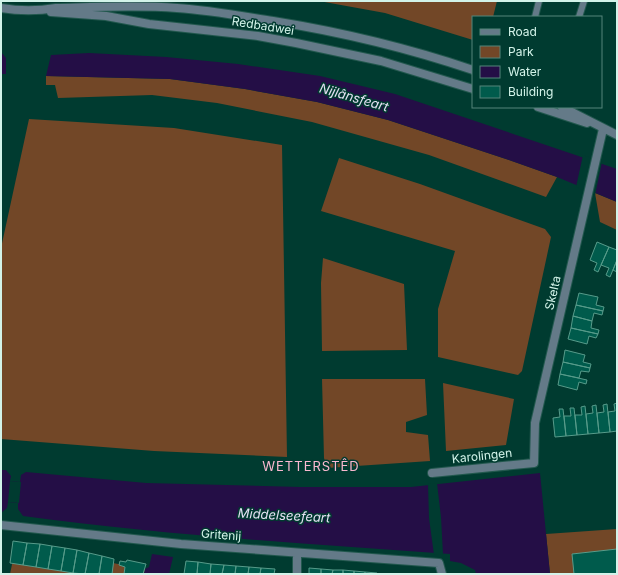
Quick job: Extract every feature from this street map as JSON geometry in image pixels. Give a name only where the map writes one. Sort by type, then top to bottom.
[{"type":"street","name":"Redbadwei","points":[[1,8],[17,10],[44,10],[56,8],[177,8],[247,16],[360,38],[410,50],[472,70]]},
{"type":"street","name":"Redbadwei","points":[[1,14],[17,10]]},
{"type":"street","name":"Redbadwei","points":[[44,10],[56,13],[106,16],[149,24],[215,30],[296,43],[381,62],[472,89]]},
{"type":"street","points":[[541,108],[576,120],[594,124]]},
{"type":"street","points":[[564,108],[617,135]]},
{"type":"street","name":"Skelta","points":[[534,463],[535,423],[603,129]]},
{"type":"street","name":"Karolingen","points":[[432,473],[534,463]]},
{"type":"street","name":"Gritenij","points":[[1,525],[181,544],[439,563],[442,574]]},
{"type":"street","points":[[297,553],[297,574]]},
{"type":"lane","points":[[535,16],[539,1]]},
{"type":"lane","points":[[579,16],[584,1]]},
{"type":"green space","points":[[319,1],[497,1],[493,16],[472,16],[472,40],[385,13]]},
{"type":"green space","points":[[46,76],[170,79],[245,89],[317,102],[388,120],[557,177],[546,197],[429,155],[312,122],[217,103],[152,95],[58,98],[55,85],[46,85]]},
{"type":"green space","points":[[29,119],[174,128],[282,145],[287,457],[154,451],[1,439],[1,248]]},
{"type":"green space","points":[[339,158],[420,184],[545,229],[551,237],[522,371],[518,375],[438,357],[438,309],[455,251],[321,211]]},
{"type":"green space","points":[[595,193],[617,202],[617,230],[600,222]]},
{"type":"green space","points":[[323,258],[404,284],[407,350],[322,351],[321,283]]},
{"type":"green space","points":[[322,379],[425,379],[427,415],[406,422],[406,432],[428,435],[430,461],[327,468],[324,458]]},
{"type":"green space","points":[[443,383],[514,399],[506,445],[446,451]]},
{"type":"green space","points":[[617,529],[617,574],[550,574],[546,534]]},
{"type":"green space","points":[[16,545],[145,569],[144,574],[10,574]]},
{"type":"water","points":[[1,52],[6,58],[6,74],[1,74]]},
{"type":"water","name":"Nijlânsfeart","points":[[89,53],[166,57],[238,64],[320,76],[395,94],[617,169],[617,202],[557,177],[509,160],[388,120],[317,102],[245,89],[170,79],[46,76],[51,55]]},
{"type":"water","name":"Middelseefeart","points":[[1,470],[6,470],[11,476],[10,481],[20,482],[21,475],[26,472],[146,483],[300,487],[411,487],[540,473],[550,574],[476,574],[475,570],[461,563],[450,561],[450,554],[182,534],[23,516],[18,509],[18,503],[8,502],[7,508],[1,513]]},
{"type":"water","points":[[152,554],[173,557],[169,574],[144,574],[145,569],[149,567]]},
{"type":"pier","points":[[583,155],[602,162],[595,195],[576,187]]},
{"type":"pier","points":[[10,481],[21,482],[19,503],[8,502]]},
{"type":"pier","points":[[437,483],[443,554],[434,555],[429,518],[428,484]]},
{"type":"building","points":[[597,242],[609,247],[598,272],[594,270],[597,263],[590,260]]},
{"type":"building","points":[[609,247],[617,250],[617,260],[610,277],[606,275],[609,268],[601,265]]},
{"type":"building","points":[[617,260],[617,272],[613,270]]},
{"type":"building","points":[[579,293],[598,297],[596,305],[604,307],[603,311],[576,305]]},
{"type":"building","points":[[576,305],[603,311],[602,315],[594,313],[592,321],[573,316]]},
{"type":"building","points":[[573,316],[592,321],[591,328],[599,330],[598,334],[571,328]]},
{"type":"building","points":[[571,328],[598,334],[596,338],[589,336],[587,344],[568,339]]},
{"type":"building","points":[[565,350],[585,355],[583,362],[591,364],[590,368],[563,362]]},
{"type":"building","points":[[563,362],[590,368],[589,372],[581,371],[579,378],[560,374]]},
{"type":"building","points":[[560,374],[587,380],[586,384],[579,382],[577,390],[558,385]]},
{"type":"building","points":[[617,403],[617,431],[610,432],[608,412],[615,411],[614,404]]},
{"type":"building","points":[[607,404],[610,432],[599,433],[597,413],[604,412],[603,405]]},
{"type":"building","points":[[596,405],[599,433],[588,434],[586,414],[593,413],[592,406]]},
{"type":"building","points":[[585,406],[588,434],[577,435],[575,415],[582,415],[581,407]]},
{"type":"building","points":[[570,408],[574,408],[577,435],[566,436],[564,416],[571,416]]},
{"type":"building","points":[[559,409],[563,409],[566,436],[555,437],[553,418],[560,417]]},
{"type":"building","points":[[13,541],[27,543],[23,565],[10,563]]},
{"type":"building","points":[[27,543],[40,544],[36,567],[23,565]]},
{"type":"building","points":[[40,544],[52,546],[48,569],[36,567]]},
{"type":"building","points":[[52,546],[65,548],[61,571],[48,569]]},
{"type":"building","points":[[65,548],[77,550],[73,573],[61,571]]},
{"type":"building","points":[[617,549],[617,574],[574,574],[572,554]]},
{"type":"building","points":[[77,550],[89,553],[85,574],[73,573]]},
{"type":"building","points":[[89,553],[102,556],[99,574],[85,574]]},
{"type":"building","points":[[102,556],[114,559],[112,574],[99,574]]},
{"type":"building","points":[[127,560],[146,564],[143,574],[124,574],[125,567],[119,565],[120,561],[126,562]]},
{"type":"building","points":[[186,561],[198,562],[197,574],[184,574]]},
{"type":"building","points":[[198,562],[211,564],[210,574],[197,574]]},
{"type":"building","points":[[211,564],[224,565],[222,574],[210,574]]},
{"type":"building","points":[[224,565],[236,566],[235,574],[222,574]]},
{"type":"building","points":[[236,566],[249,567],[248,574],[235,574]]},
{"type":"building","points":[[249,567],[261,568],[260,574],[248,574]]},
{"type":"building","points":[[261,568],[275,569],[274,574],[260,574]]},
{"type":"building","points":[[309,568],[321,569],[321,574],[309,574]]},
{"type":"building","points":[[321,569],[333,570],[332,574],[321,574]]},
{"type":"building","points":[[333,570],[343,570],[343,574],[332,574]]},
{"type":"building","points":[[343,570],[354,571],[354,574],[343,574]]},
{"type":"building","points":[[354,571],[365,572],[365,574],[354,574]]},
{"type":"building","points":[[365,572],[377,573],[377,574],[365,574]]},
{"type":"district","name":"WETTERSTÊD","points":[[311,466]]}]
